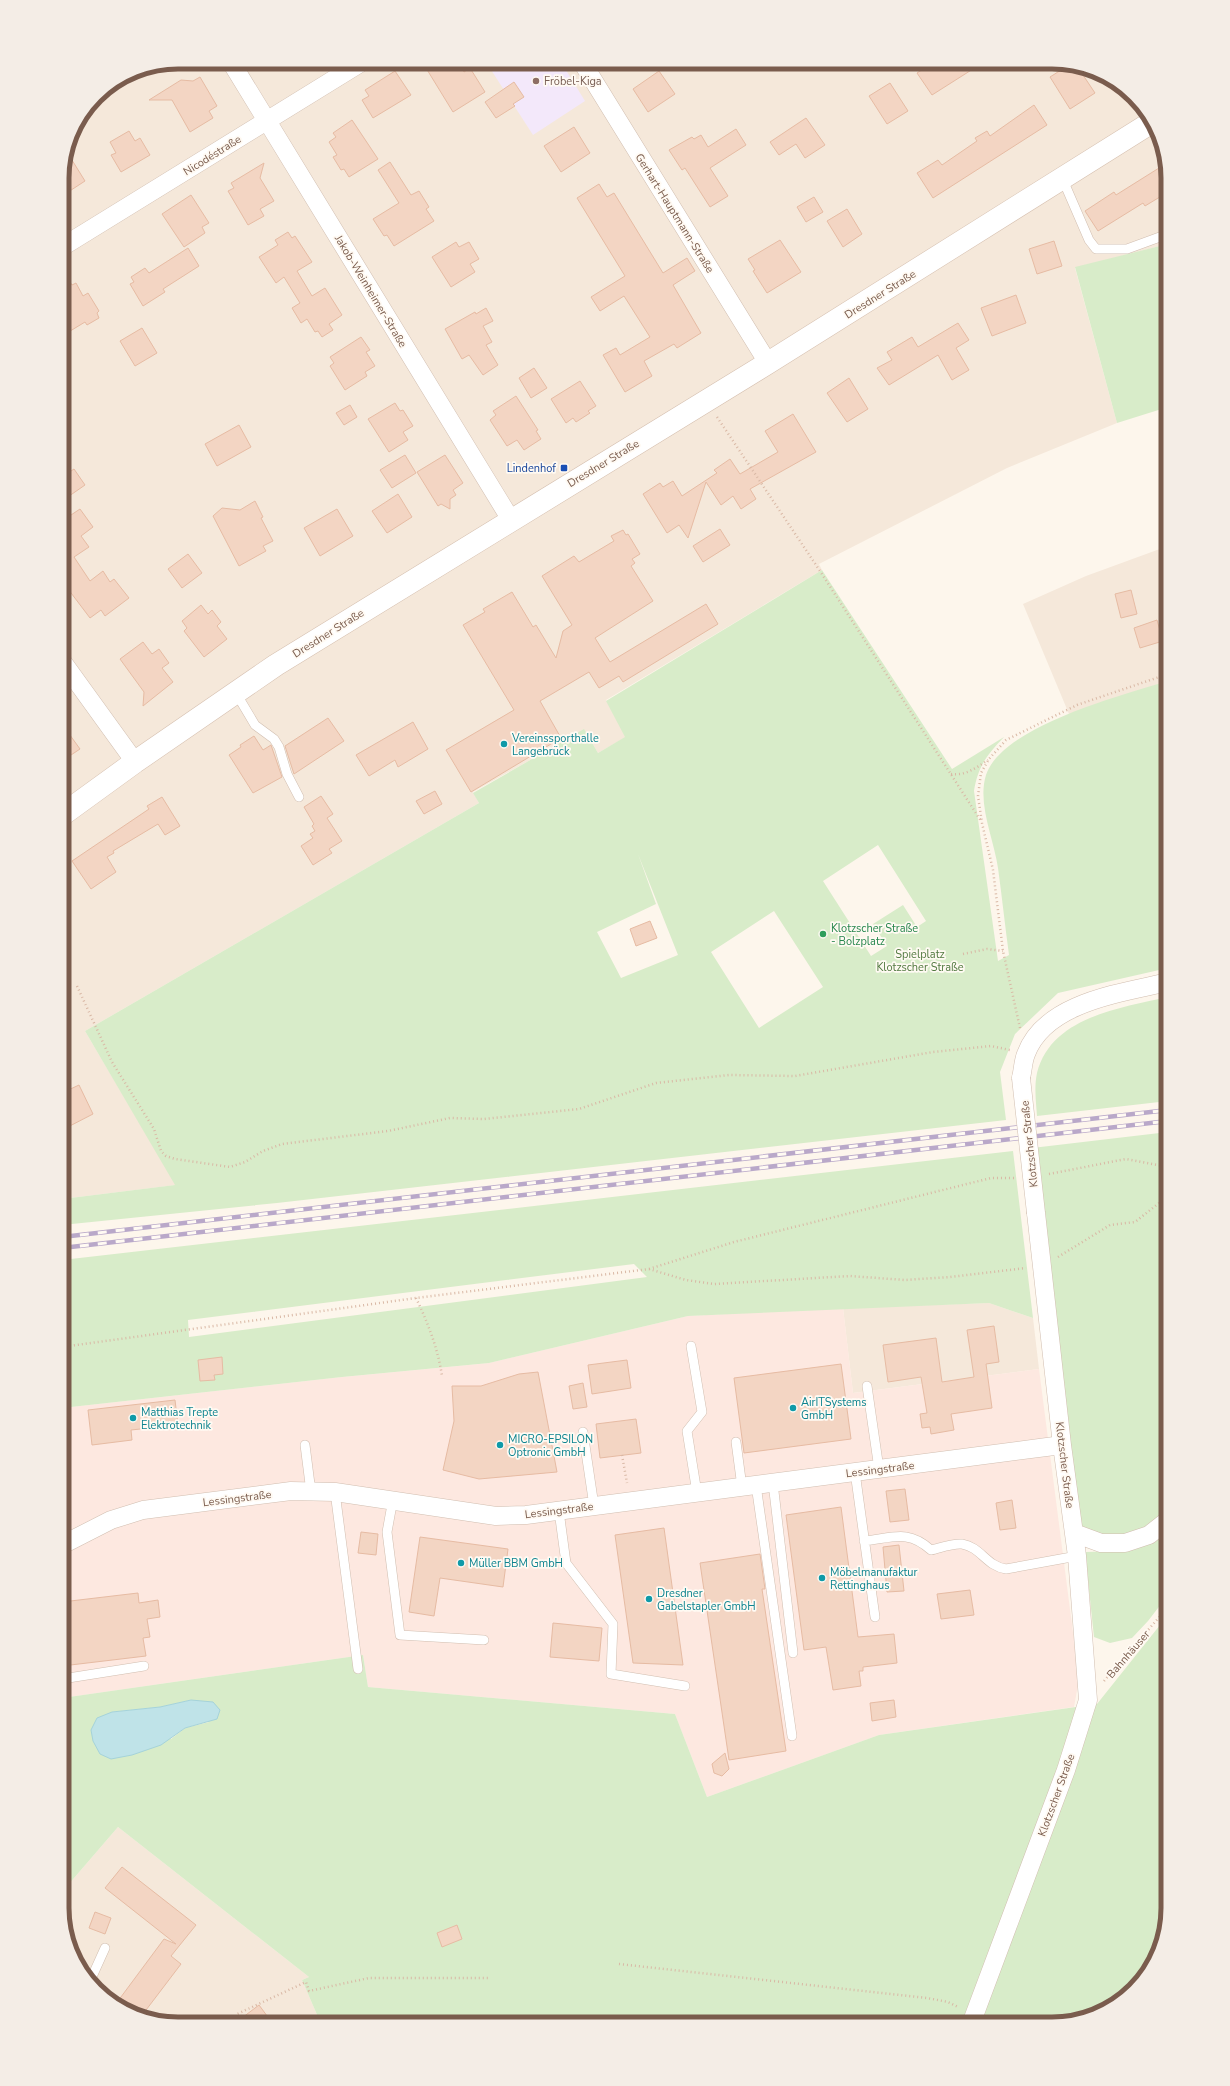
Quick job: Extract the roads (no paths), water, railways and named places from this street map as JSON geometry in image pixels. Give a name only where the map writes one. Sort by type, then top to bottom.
[{"type":"main road","name":"Dresdner Straße","points":[[69,810],[135,762],[276,665],[768,363],[1063,180],[1147,125]]},
{"type":"street","name":"Jakob-Weinheimer-Straße","points":[[234,69],[511,520]]},
{"type":"street","name":"Nicodéstraße","points":[[69,243],[351,69]]},
{"type":"street","name":"Gerhart-Hauptmann-Straße","points":[[586,69],[768,363]]},
{"type":"street","points":[[69,671],[135,762]]},
{"type":"street","name":"Klotzscher Straße","points":[[966,2017],[1066,1770],[1088,1700],[1077,1556],[1062,1445],[1021,1078],[1026,1053],[1042,1029],[1067,1011],[1096,999],[1161,984]]},
{"type":"street","name":"Lessingstraße","points":[[69,1541],[111,1520],[143,1510],[291,1491],[335,1492],[496,1516],[526,1515],[1062,1445]]},
{"type":"street","points":[[1074,1533],[1101,1543],[1125,1542],[1149,1535],[1161,1526]]},
{"type":"lane","points":[[1063,180],[1088,240],[1096,249],[1127,249],[1161,237]]},
{"type":"lane","points":[[236,692],[255,725],[274,739],[279,747],[291,786],[299,797]]},
{"type":"lane","points":[[691,1346],[702,1412],[687,1431],[697,1493]]},
{"type":"lane","points":[[868,1386],[879,1469]]},
{"type":"lane","points":[[583,1432],[594,1506]]},
{"type":"lane","points":[[736,1442],[757,1485],[793,1653]]},
{"type":"lane","points":[[305,1445],[311,1492]]},
{"type":"lane","points":[[855,1472],[875,1617]]},
{"type":"lane","points":[[757,1485],[792,1736]]},
{"type":"lane","points":[[335,1492],[358,1669]]},
{"type":"lane","points":[[393,1500],[387,1532],[400,1635],[484,1640]]},
{"type":"lane","points":[[559,1511],[566,1563],[613,1624],[611,1674],[685,1686]]},
{"type":"lane","points":[[864,1541],[907,1536],[920,1540],[931,1550],[962,1544],[977,1550],[995,1567],[1006,1569],[1077,1556]]},
{"type":"lane","points":[[69,1678],[144,1666]]},
{"type":"lane","points":[[93,1975],[105,1948]]},
{"type":"water","points":[[191,1700],[213,1702],[220,1710],[217,1719],[185,1728],[161,1745],[132,1755],[111,1759],[100,1754],[93,1741],[91,1730],[97,1718],[112,1712],[160,1707]]},
{"type":"railway","points":[[69,1236],[1161,1111]]},
{"type":"railway","points":[[69,1247],[1161,1122]]},
{"type":"place","name":"Fröbel-Kiga","points":[[536,81]]},
{"type":"place","name":"Lindenhof","points":[[564,468]]},
{"type":"place","name":"Vereinssporthalle Langebrück","points":[[504,744]]},
{"type":"place","name":"Klotzscher Straße - Bolzplatz","points":[[823,934]]},
{"type":"place","name":"AirITSystems GmbH","points":[[793,1408]]},
{"type":"place","name":"Matthias Trepte Elektrotechnik","points":[[133,1418]]},
{"type":"place","name":"MICRO-EPSILON Optronic GmbH","points":[[500,1445]]},
{"type":"place","name":"Müller BBM GmbH","points":[[461,1563]]},
{"type":"place","name":"Möbelmanufaktur Rettinghaus","points":[[822,1578]]},
{"type":"place","name":"Dresdner Gabelstapler GmbH","points":[[649,1599]]},
{"type":"park label","name":"Spielplatz Klotzscher Straße","points":[[920,960]]}]
